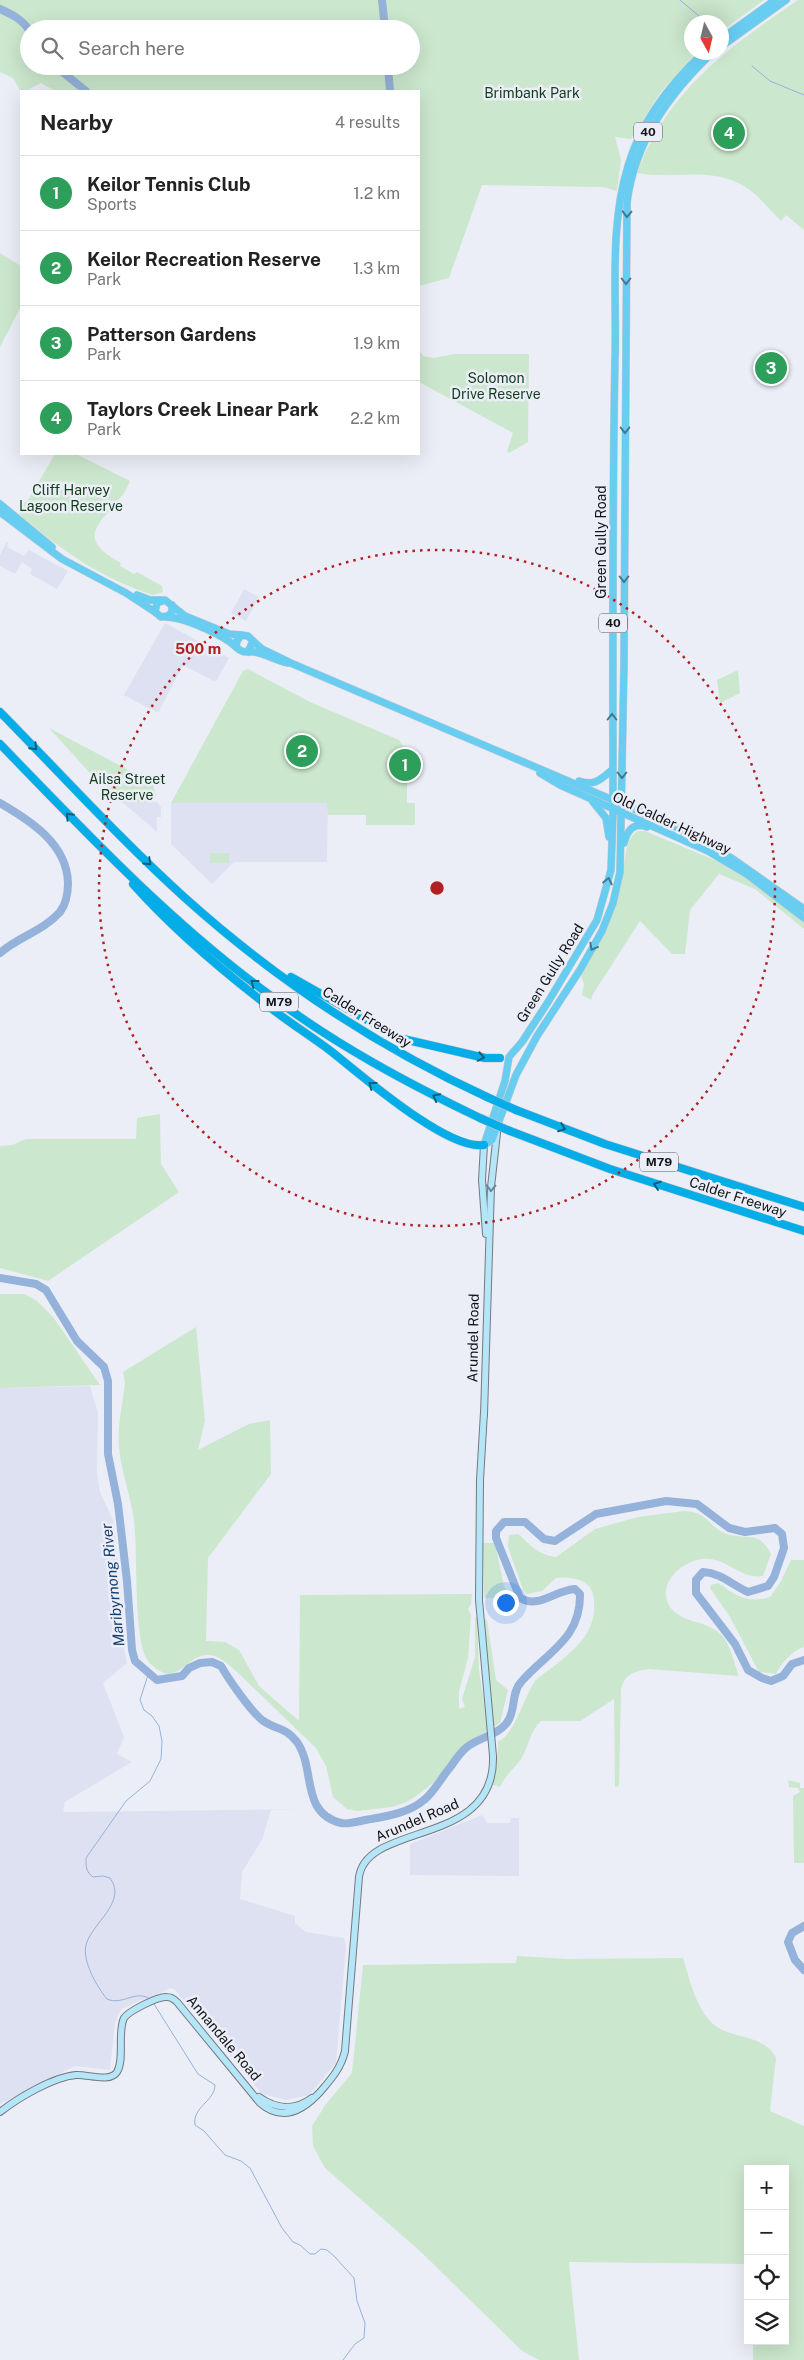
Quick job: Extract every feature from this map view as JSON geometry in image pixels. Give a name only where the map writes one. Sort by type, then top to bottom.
[{"type":"highway","name":"Calder Freeway","points":[[0,712],[183,896],[247,950],[338,1015],[419,1063],[516,1110],[605,1144],[804,1207]]},
{"type":"highway","name":"Calder Freeway","points":[[0,744],[103,850],[190,932],[290,1010],[392,1074],[510,1131],[618,1172],[804,1231]]},
{"type":"highway","points":[[103,850],[179,932],[268,1006],[411,1114],[463,1142],[475,1146],[484,1145]]},
{"type":"highway","points":[[247,950],[300,983],[394,1035],[425,1045],[485,1058],[500,1058]]},
{"type":"main road","points":[[729,33],[774,0]]},
{"type":"main road","points":[[729,41],[786,0]]},
{"type":"main road","name":"Green Gully Road","points":[[508,1057],[522,1042],[548,1002],[597,920],[607,889],[612,859],[613,809],[614,382],[618,210],[626,173],[636,142],[650,115],[680,76],[696,60]]},
{"type":"main road","name":"Green Gully Road","points":[[510,1089],[522,1064],[602,931],[617,886],[621,863],[622,813],[626,217],[633,168],[644,140],[660,112],[682,84],[705,60]]},
{"type":"main road","points":[[614,382],[625,382]]},
{"type":"main road","points":[[0,504],[11,518]]},
{"type":"main road","points":[[0,512],[11,518],[73,565],[126,593],[156,612],[159,616],[183,620],[226,639],[241,652],[248,652],[254,641],[248,636],[225,633],[183,614],[166,600],[150,600],[126,593]]},
{"type":"main road","points":[[613,547],[624,547]]},
{"type":"main road","points":[[156,612],[156,605],[161,600]]},
{"type":"main road","points":[[166,617],[171,614],[172,605]]},
{"type":"main road","points":[[236,647],[237,640],[241,635]]},
{"type":"main road","name":"Old Calder Highway","points":[[254,641],[260,648],[293,664],[674,826],[754,872],[804,909]]},
{"type":"main road","name":"Old Calder Highway","points":[[248,652],[256,652],[278,661],[293,664]]},
{"type":"main road","name":"Old Calder Highway","points":[[522,763],[588,798],[708,851],[748,875],[804,918]]},
{"type":"main road","points":[[559,776],[593,784],[612,770]]},
{"type":"main road","points":[[588,798],[599,807],[606,818],[612,859]]},
{"type":"main road","points":[[621,863],[627,833],[632,827],[638,825],[708,851]]},
{"type":"main road","points":[[484,1145],[505,1081],[508,1057]]},
{"type":"main road","points":[[500,1058],[516,1059],[522,1064]]},
{"type":"main road","points":[[484,1145],[492,1140],[510,1089]]},
{"type":"street","name":"Green Gully Road","points":[[496,1140],[510,1089]]},
{"type":"street","name":"Arundel Road","points":[[288,2111],[306,2107],[337,2071],[345,2051],[361,1867],[368,1856],[376,1851],[455,1820],[469,1811],[480,1800],[488,1784],[493,1756],[479,1600],[479,1535],[483,1502],[487,1265],[492,1172],[496,1140]]},
{"type":"street","name":"Arundel Road","points":[[484,1145],[482,1181],[487,1265]]},
{"type":"street","name":"Annandale Road","points":[[0,2112],[59,2079],[76,2075],[108,2078],[113,2076],[119,2067],[124,2018],[156,1999],[166,1996],[175,2000],[254,2094],[274,2106],[288,2111]]},
{"type":"shaded area","points":[[4,541],[8,543],[7,547],[24,556],[29,550],[68,571],[57,589],[30,574],[32,569],[22,562],[15,574],[0,566],[0,555],[6,543]]},
{"type":"shaded area","points":[[244,589],[259,597],[246,621],[231,613]]},
{"type":"shaded area","points":[[165,623],[229,658],[217,680],[214,681],[183,665],[158,713],[124,695]]},
{"type":"shaded area","points":[[122,802],[157,802],[161,807],[161,817],[157,817],[157,832]]},
{"type":"shaded area","points":[[171,803],[328,803],[327,862],[234,862],[212,884],[171,844]]},
{"type":"shaded area","points":[[90,1386],[98,1413],[97,1472],[100,1492],[113,1520],[116,1541],[122,1637],[127,1663],[103,1683],[124,1737],[117,1754],[132,1762],[65,1802],[63,1812],[312,1809],[271,1810],[262,1840],[242,1872],[240,1899],[295,1916],[295,1923],[306,1932],[344,1938],[346,1947],[336,2063],[309,2095],[286,2100],[262,2094],[174,1989],[170,1988],[149,1999],[141,2000],[122,2009],[119,2013],[115,2023],[110,2070],[75,2066],[0,2104],[0,1388]]},
{"type":"shaded area","points":[[482,1815],[487,1823],[510,1823],[511,1818],[519,1818],[519,1876],[410,1875],[410,1844]]},
{"type":"green space","name":"Brimbank Park","points":[[0,0],[764,0],[729,26],[729,15],[684,15],[684,60],[690,60],[660,93],[631,139],[615,137],[621,160],[617,191],[602,187],[482,185],[449,278],[420,286],[420,90],[53,90],[41,83],[28,90],[20,90],[13,78],[0,72]]},
{"type":"green space","points":[[798,0],[804,0],[804,230],[786,215],[781,221],[751,191],[734,181],[707,175],[651,175],[637,173],[650,144],[665,118],[683,95],[718,60],[729,60],[729,51]]},
{"type":"green space","points":[[0,253],[20,265],[20,308],[0,347]]},
{"type":"green space","name":"Solomon Drive Reserve","points":[[420,352],[423,356],[433,358],[454,354],[529,354],[528,442],[509,453],[507,451],[513,433],[420,383]]},
{"type":"green space","points":[[763,354],[781,354],[780,377],[761,377]]},
{"type":"green space","name":"Cliff Harvey Lagoon Reserve","points":[[54,455],[78,455],[130,481],[124,493],[99,524],[95,533],[96,542],[104,552],[121,563],[120,566],[134,574],[137,572],[162,586],[163,592],[153,595],[134,588],[116,581],[82,562],[19,514],[23,502],[27,502]]},
{"type":"green space","points":[[248,669],[310,702],[399,740],[412,762],[407,774],[407,803],[415,803],[415,825],[366,825],[366,815],[328,815],[327,803],[171,803],[243,671]]},
{"type":"green space","points":[[738,670],[740,693],[720,703],[717,680]]},
{"type":"green space","name":"Ailsa Street Reserve","points":[[49,728],[153,783],[156,797],[150,802],[122,803],[99,783]]},
{"type":"green space","points":[[637,831],[645,831],[719,862],[748,880],[804,921],[804,929],[755,889],[719,874],[690,910],[685,954],[672,954],[640,921],[591,1000],[582,995],[584,984],[581,976],[608,923],[621,882],[627,847]]},
{"type":"green space","points":[[210,853],[229,853],[229,863],[210,863]]},
{"type":"green space","points":[[160,1114],[161,1164],[179,1192],[48,1281],[0,1268],[0,1146],[12,1145],[26,1139],[136,1139],[137,1118]]},
{"type":"green space","points":[[0,1294],[25,1294],[37,1301],[53,1317],[100,1385],[0,1388]]},
{"type":"green space","points":[[196,1327],[205,1421],[198,1450],[249,1424],[270,1420],[271,1474],[208,1558],[206,1641],[225,1642],[239,1650],[259,1686],[299,1721],[300,1595],[472,1594],[471,1604],[468,1609],[471,1615],[468,1658],[459,1691],[459,1709],[465,1707],[462,1699],[475,1657],[475,1618],[477,1617],[479,1670],[485,1709],[492,1706],[483,1619],[487,1620],[496,1680],[508,1690],[500,1723],[462,1746],[433,1783],[407,1802],[392,1807],[357,1811],[347,1809],[333,1797],[326,1766],[316,1748],[220,1658],[206,1655],[198,1657],[179,1670],[167,1674],[157,1669],[148,1661],[143,1649],[140,1633],[133,1514],[121,1464],[119,1447],[119,1423],[125,1382],[123,1372]]},
{"type":"green space","points":[[684,1511],[702,1516],[724,1533],[758,1539],[766,1545],[771,1554],[763,1576],[747,1575],[718,1561],[702,1559],[688,1563],[681,1568],[670,1579],[667,1586],[667,1601],[671,1609],[685,1618],[717,1631],[723,1637],[730,1650],[739,1676],[649,1669],[631,1674],[625,1680],[621,1689],[619,1786],[615,1787],[614,1699],[580,1721],[541,1721],[534,1729],[521,1759],[507,1775],[500,1787],[493,1785],[498,1741],[509,1733],[535,1681],[570,1653],[585,1637],[593,1618],[594,1607],[591,1589],[584,1582],[573,1578],[556,1578],[542,1591],[527,1594],[523,1590],[508,1547],[509,1535],[518,1534],[539,1552],[556,1557],[595,1529],[638,1517]]},
{"type":"green space","points":[[483,1543],[495,1543],[504,1586],[511,1598],[484,1598]]},
{"type":"green space","points":[[791,1560],[804,1560],[804,1647],[795,1651],[787,1658],[776,1674],[759,1672],[730,1617],[710,1588],[711,1585],[718,1583],[736,1595],[748,1599],[770,1597],[780,1583]]},
{"type":"green space","points":[[788,1780],[800,1783],[800,1788],[804,1788],[804,1863],[794,1863],[793,1796],[800,1792],[798,1788],[789,1787]]},
{"type":"green space","points":[[517,1956],[568,1959],[683,1958],[697,2001],[712,2023],[728,2032],[755,2040],[771,2050],[776,2058],[770,2111],[804,2126],[804,2360],[753,2360],[753,2345],[789,2345],[789,2165],[744,2165],[744,2264],[569,2262],[579,2360],[539,2360],[522,2351],[421,2252],[325,2168],[313,2146],[312,2126],[326,2104],[352,2073],[363,1965],[516,1963]]},
{"type":"waterway","name":"Maribyrnong River","points":[[382,0],[384,20]]},
{"type":"waterway","points":[[680,0],[698,15]]},
{"type":"waterway","name":"Maribyrnong River","points":[[0,9],[20,20]]},
{"type":"waterway","points":[[752,66],[770,81],[804,95]]},
{"type":"waterway","name":"Maribyrnong River","points":[[66,75],[85,90]]},
{"type":"waterway","name":"Maribyrnong River","points":[[389,75],[390,90]]},
{"type":"waterway","name":"Maribyrnong River","points":[[0,803],[35,826],[54,845],[66,869],[68,883],[66,899],[60,912],[46,924],[0,953]]},
{"type":"waterway","name":"Maribyrnong River","points":[[0,1278],[36,1284],[46,1290],[77,1341],[104,1367],[108,1381],[108,1454],[118,1504],[127,1581],[132,1650],[135,1661],[157,1680],[182,1676],[189,1668],[200,1663],[212,1662],[221,1666],[257,1715],[267,1723],[288,1733],[297,1742],[303,1753],[314,1800],[328,1818],[341,1823],[352,1823],[399,1813],[412,1808],[424,1800],[464,1749],[495,1733],[505,1725],[512,1711],[518,1686],[569,1634],[579,1609],[580,1594],[575,1589],[541,1600],[527,1601],[520,1598],[496,1538],[496,1531],[504,1522],[525,1522],[544,1539],[555,1541],[596,1514],[666,1501],[697,1504],[729,1528],[745,1532],[775,1528],[782,1534],[784,1548],[774,1577],[768,1586],[748,1592],[721,1577],[703,1572],[696,1580],[696,1593],[735,1644],[748,1670],[771,1681],[783,1676],[792,1664],[804,1660]]},
{"type":"waterway","points":[[148,1675],[140,1700],[144,1710],[152,1716],[159,1726],[162,1741],[161,1759],[150,1781],[126,1801],[86,1858],[87,1869],[93,1877],[103,1876],[110,1878],[115,1896],[107,1913],[89,1937],[85,1951],[91,1974],[107,1999],[118,2001],[134,1996],[145,1996],[150,1999]]},
{"type":"waterway","name":"Maribyrnong River","points":[[804,1926],[792,1933],[788,1942],[795,1960],[804,1970]]},
{"type":"waterway","points":[[154,2004],[198,2074],[215,2085],[214,2091],[197,2113],[195,2125],[204,2131],[225,2155],[241,2161],[250,2168],[282,2228],[293,2242],[300,2245],[310,2254],[315,2254],[321,2249],[327,2250],[354,2278],[357,2301],[365,2323],[364,2338],[355,2344],[343,2360]]},
{"type":"place","name":"Taylors Creek Linear Park","points":[[729,133]]},
{"type":"place","name":"Patterson Gardens","points":[[771,368]]},
{"type":"place","name":"Keilor Recreation Reserve","points":[[302,751]]},
{"type":"place","name":"Keilor Tennis Club","points":[[405,765]]}]
